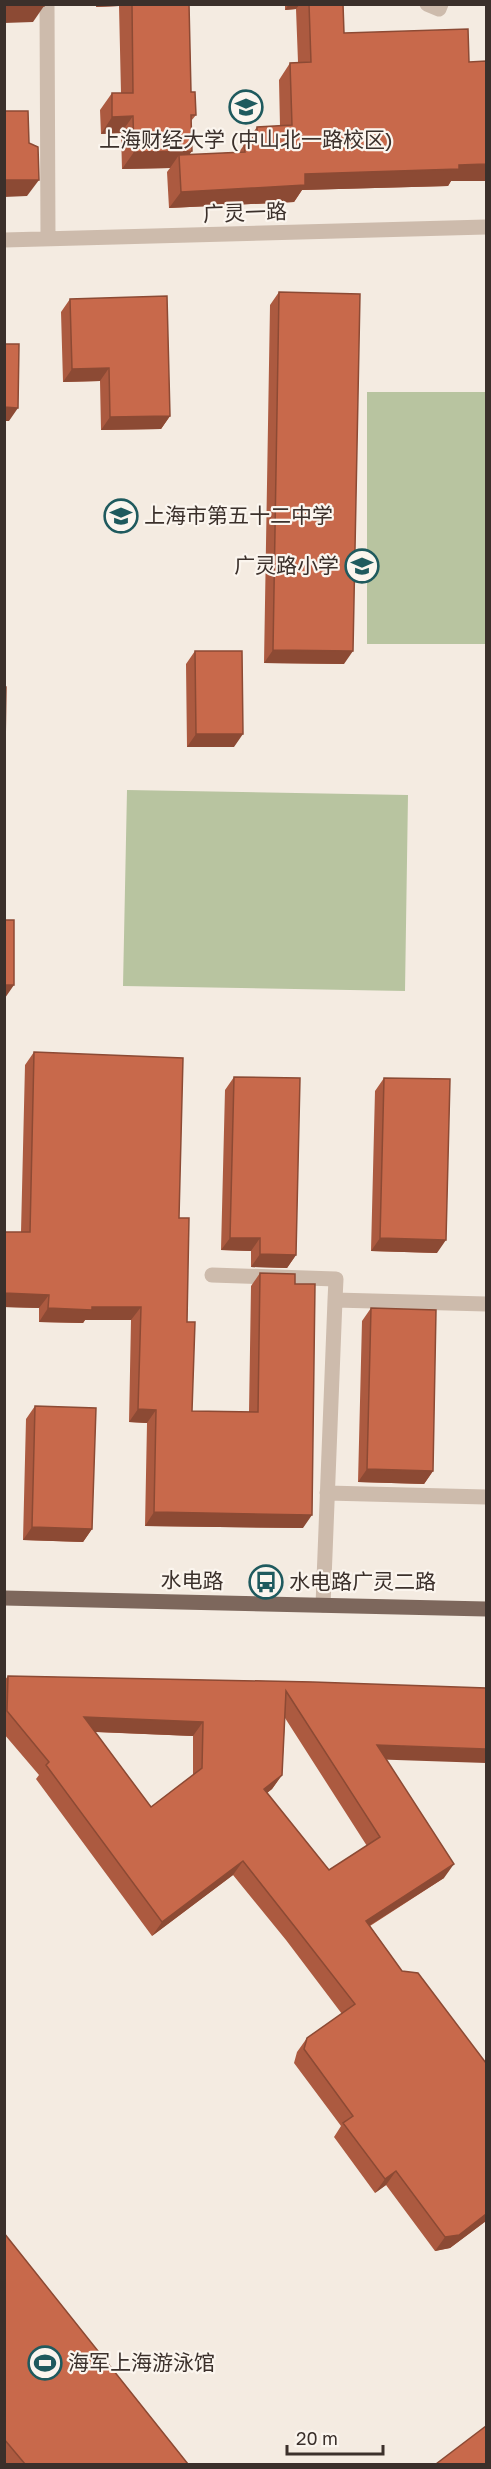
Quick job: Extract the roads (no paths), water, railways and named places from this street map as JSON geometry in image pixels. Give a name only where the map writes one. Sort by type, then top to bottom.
[{"type":"main road","name":"水电路","points":[[4,1598],[486,1609]]},
{"type":"street","points":[[47,4],[48,239]]},
{"type":"street","points":[[427,4],[439,9],[441,4]]},
{"type":"street","name":"广灵一路","points":[[4,240],[486,227]]},
{"type":"street","points":[[212,1275],[336,1279],[323,1605]]},
{"type":"street","points":[[335,1300],[486,1304]]},
{"type":"street","points":[[327,1493],[486,1497]]},
{"type":"place","name":"上海财经大学 (中山北一路校区)","points":[[246,107]]},
{"type":"place","name":"上海市第五十二中学","points":[[121,516]]},
{"type":"place","name":"广灵路小学","points":[[362,566]]},
{"type":"place","name":"水电路广灵二路","points":[[266,1582]]},
{"type":"place","name":"海军上海游泳馆","points":[[45,2363]]}]
